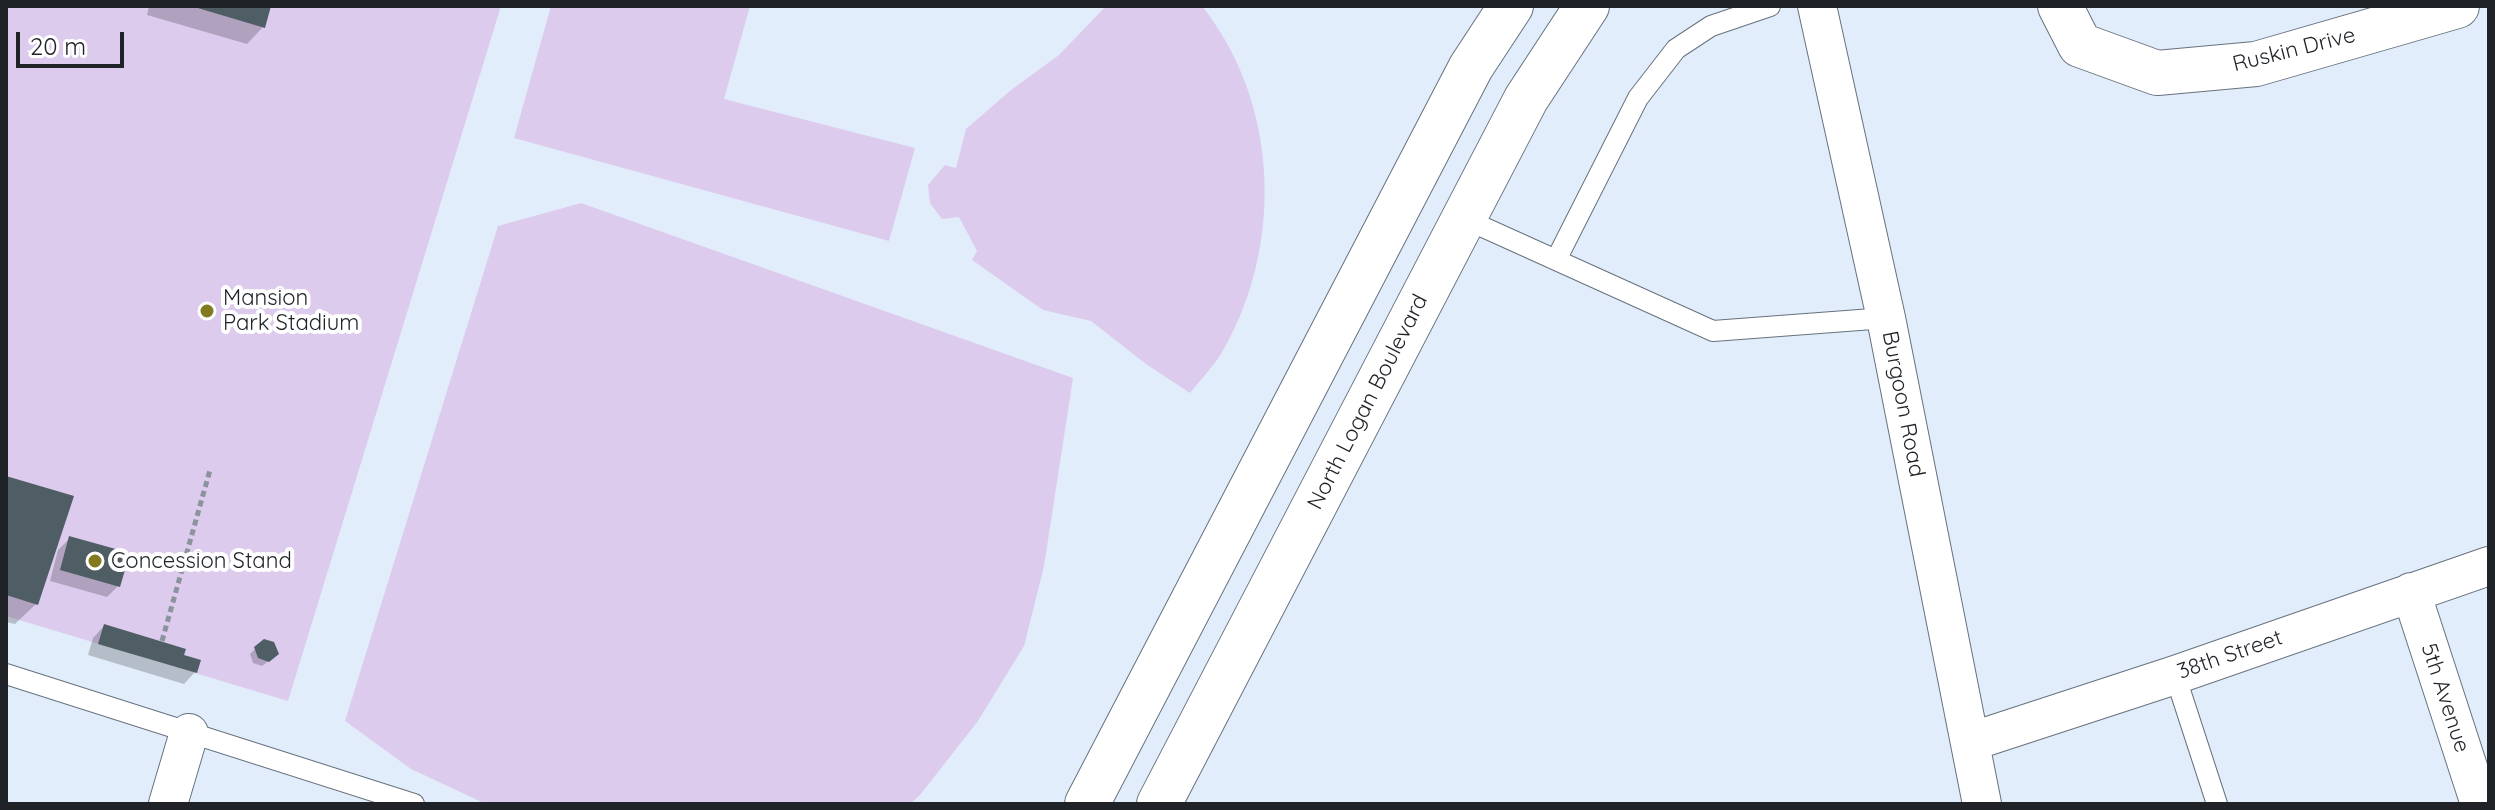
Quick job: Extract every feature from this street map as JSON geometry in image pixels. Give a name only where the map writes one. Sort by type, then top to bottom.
[{"type":"main road","points":[[1087,804],[1471,67],[1511,6]]},
{"type":"main road","name":"North Logan Boulevard","points":[[1159,804],[1526,99],[1587,6]]},
{"type":"main road","name":"Ruskin Drive","points":[[2060,6],[2080,45],[2157,73],[2256,64],[2457,6]]},
{"type":"street","name":"Burgoon Road","points":[[1817,6],[1886,318],[1982,804]]},
{"type":"street","name":"38th Street","points":[[1970,742],[2489,566]]},
{"type":"street","name":"5th Avenue","points":[[2411,592],[2480,804]]},
{"type":"street","points":[[168,804],[189,733]]},
{"type":"lane","points":[[1556,260],[1638,98],[1676,49],[1711,26],[1770,6]]},
{"type":"lane","points":[[1463,218],[1713,331],[1886,318]]},
{"type":"lane","points":[[6,674],[414,804]]},
{"type":"lane","points":[[2175,675],[2217,804]]},
{"type":"path","points":[[162,641],[210,470]]},
{"type":"shaded area","name":"Mansion Park Stadium","points":[[6,6],[501,6],[288,701],[6,616]]},
{"type":"shaded area","points":[[551,6],[750,6],[724,99],[915,148],[889,241],[514,138]]},
{"type":"shaded area","points":[[1106,6],[1202,6],[1228,45],[1247,87],[1259,131],[1264,177],[1263,223],[1256,269],[1241,313],[1221,354],[1190,393],[1146,364],[1091,321],[1043,310],[972,260],[977,251],[959,217],[942,219],[930,203],[928,185],[945,165],[956,168],[966,129],[1011,90],[1059,55]]},
{"type":"shaded area","points":[[581,203],[1073,378],[1044,566],[1024,646],[978,721],[910,804],[486,804],[411,769],[345,721],[498,226]]},
{"type":"building","points":[[191,6],[271,6],[265,28]]},
{"type":"building","points":[[6,476],[74,496],[38,605],[6,595]]},
{"type":"building","name":"Concession Stand","points":[[69,536],[130,553],[120,587],[60,570]]},
{"type":"building","points":[[104,624],[186,649],[184,655],[201,660],[197,673],[98,644]]},
{"type":"building","points":[[264,639],[274,642],[279,654],[269,662],[258,658],[254,647]]},
{"type":"place","name":"Mansion Park Stadium","points":[[207,311]]},
{"type":"place","name":"Concession Stand","points":[[95,561]]}]
